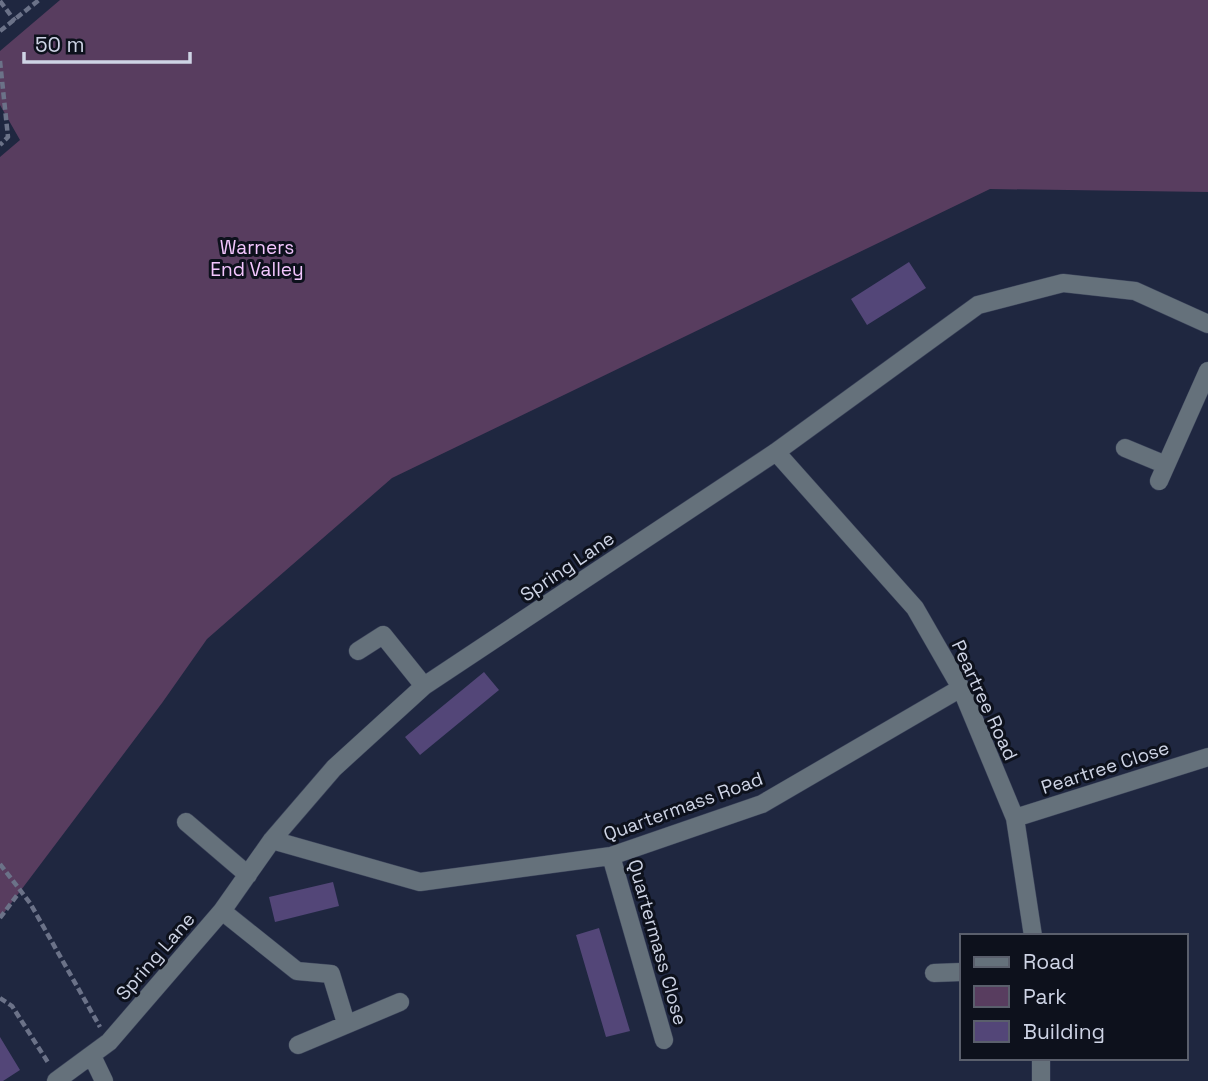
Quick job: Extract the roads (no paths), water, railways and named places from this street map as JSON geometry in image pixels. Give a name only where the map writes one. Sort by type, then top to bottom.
[{"type":"street","name":"Spring Lane","points":[[58,1080],[109,1042],[222,911],[272,840],[334,768],[424,686],[776,452],[978,305],[1063,283],[1135,291],[1208,324]]},
{"type":"street","points":[[1125,448],[1163,473],[1208,371]]},
{"type":"street","name":"Peartree Road","points":[[776,452],[915,608],[961,688],[1015,818],[1033,934]]},
{"type":"street","points":[[358,651],[383,635],[424,686]]},
{"type":"street","name":"Quartermass Road","points":[[272,840],[420,883],[611,856],[762,804],[961,688]]},
{"type":"street","name":"Peartree Close","points":[[1015,818],[1208,757]]},
{"type":"street","points":[[186,822],[248,875]]},
{"type":"street","name":"Quartermass Close","points":[[611,856],[664,1040]]},
{"type":"street","points":[[222,911],[297,971],[331,974],[346,1023]]},
{"type":"street","points":[[934,973],[960,972]]},
{"type":"street","points":[[298,1045],[400,1002]]},
{"type":"street","points":[[92,1056],[104,1081]]},
{"type":"street","points":[[1041,1060],[1041,1081]]},
{"type":"park label","name":"Warners End Valley","points":[[257,258]]}]
